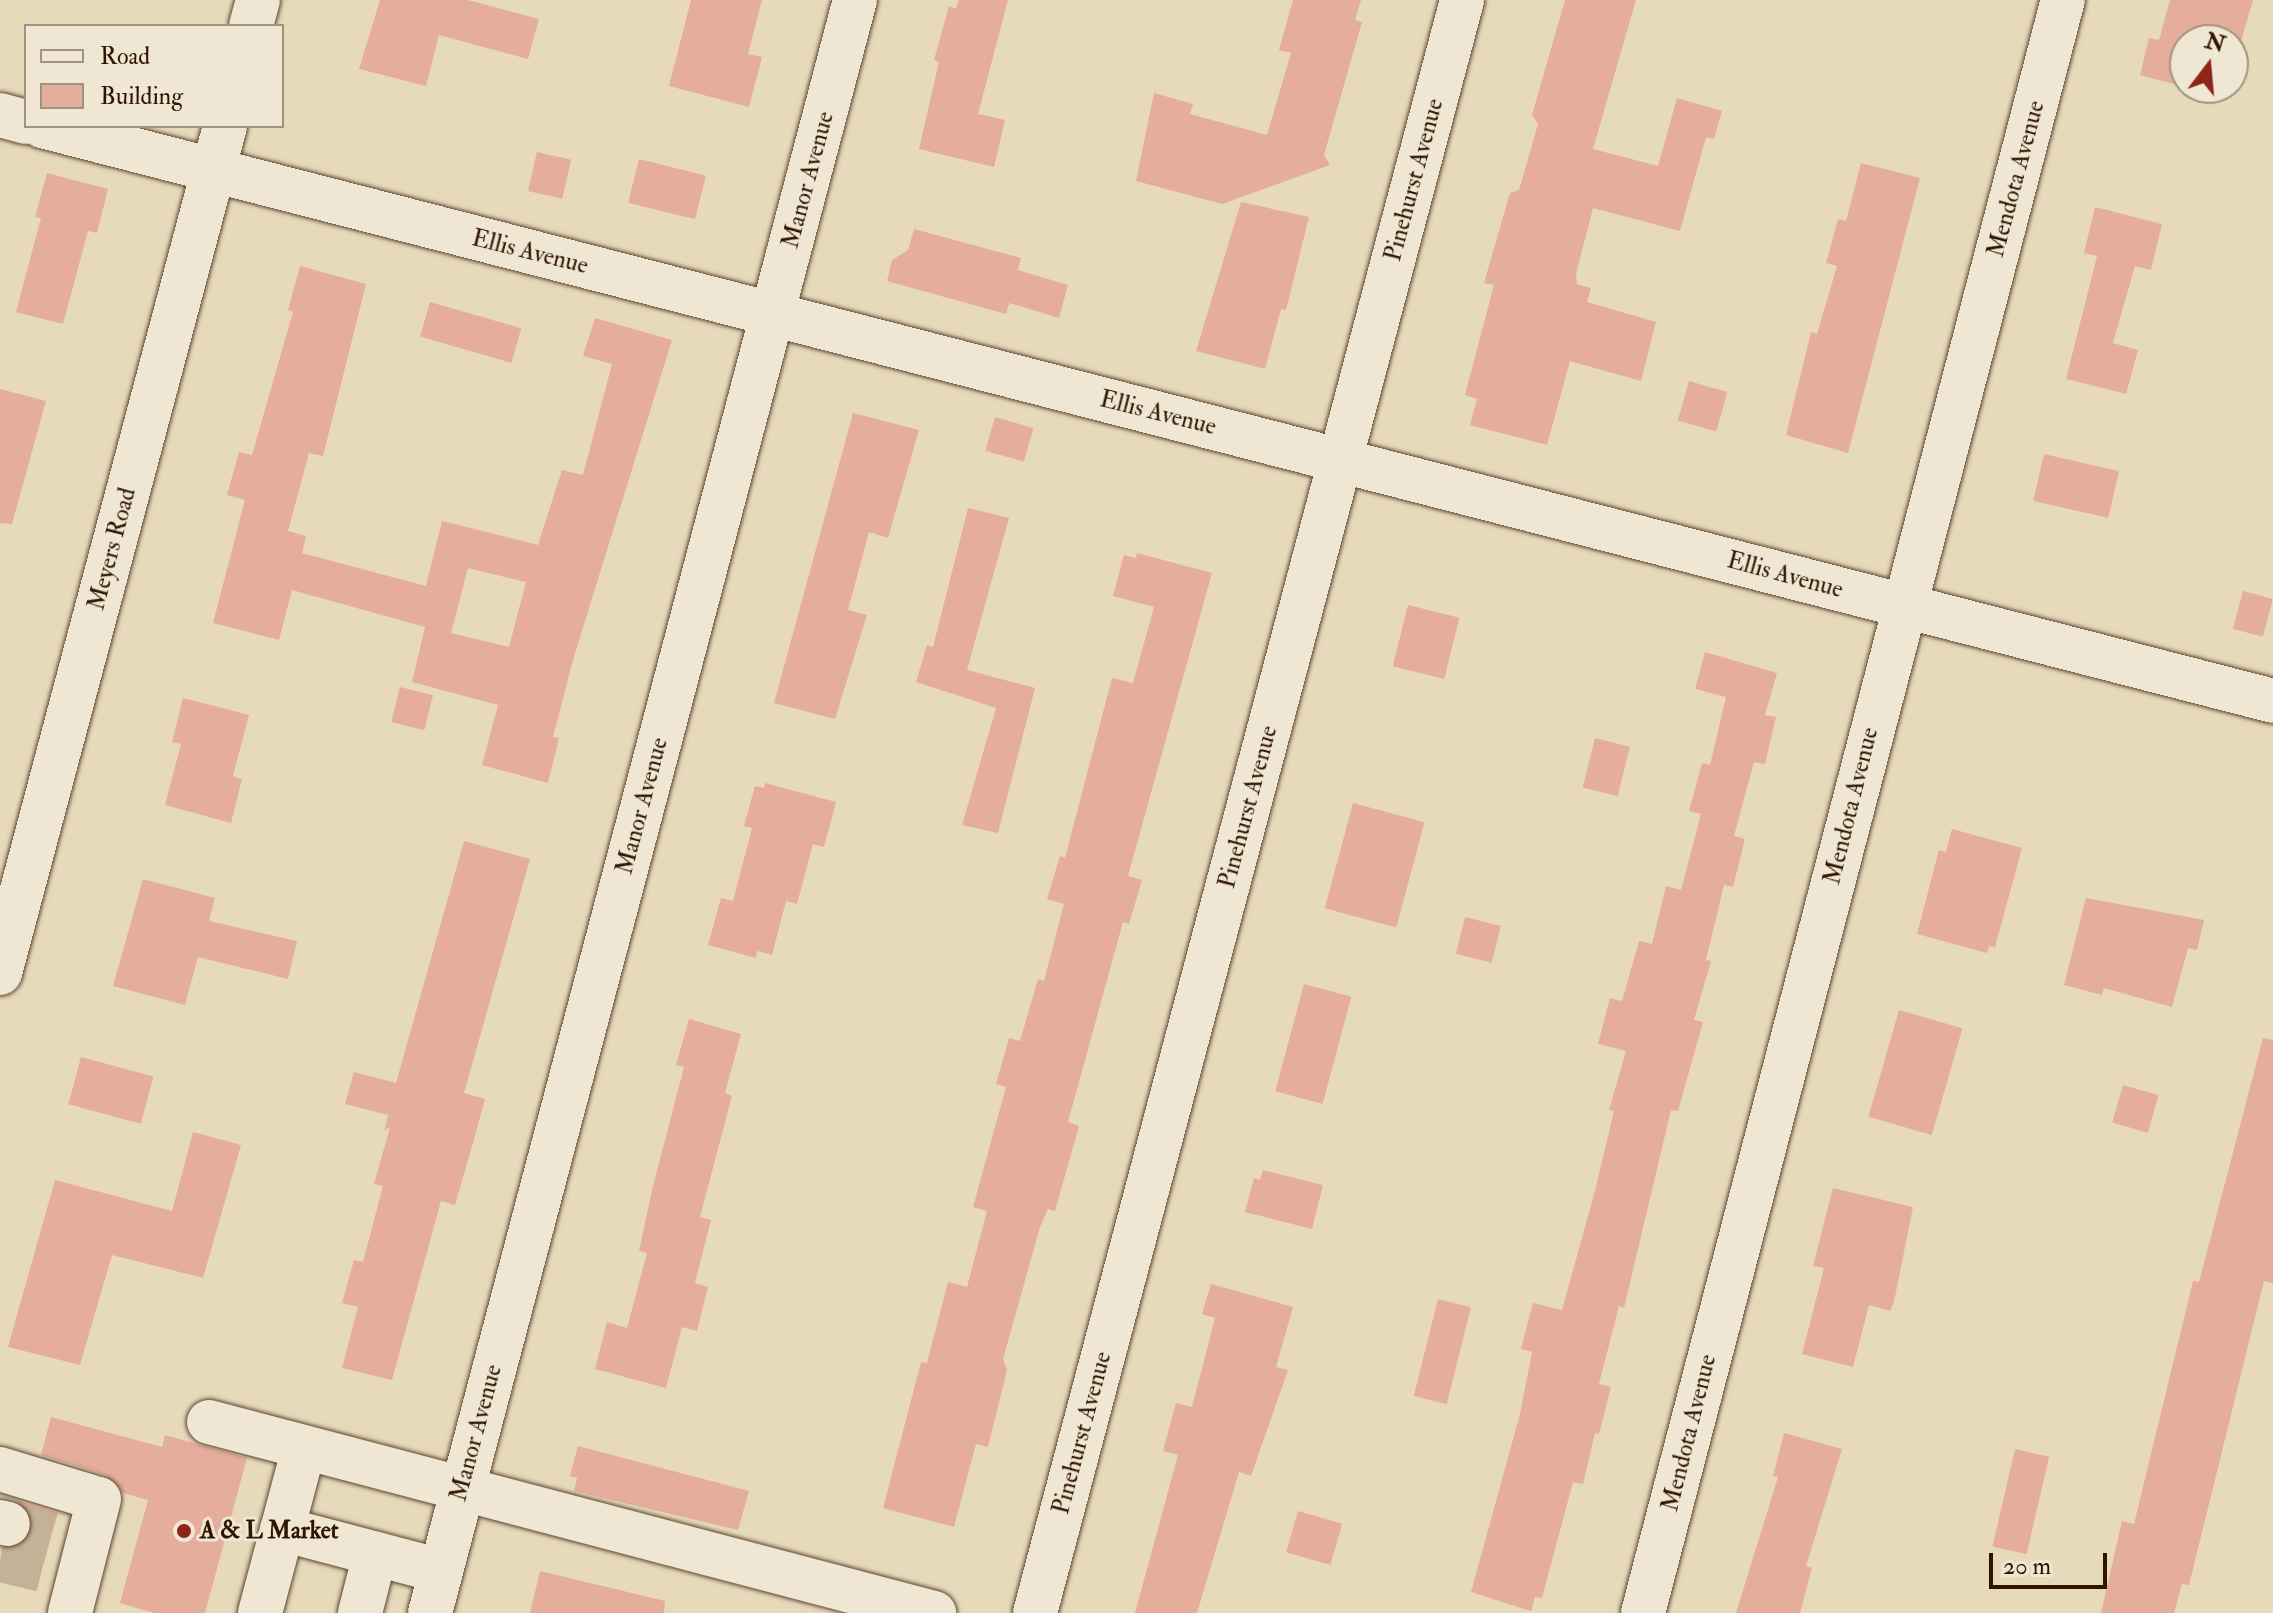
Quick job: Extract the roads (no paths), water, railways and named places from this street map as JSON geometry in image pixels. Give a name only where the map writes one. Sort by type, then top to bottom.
[{"type":"street","points":[[252,24],[258,0]]},
{"type":"street","name":"Manor Avenue","points":[[430,1613],[855,0]]},
{"type":"street","name":"Pinehurst Avenue","points":[[1035,1613],[1462,0]]},
{"type":"street","name":"Mendota Avenue","points":[[1643,1613],[2063,0]]},
{"type":"street","points":[[0,115],[24,121]]},
{"type":"street","name":"Ellis Avenue","points":[[50,128],[2273,701]]},
{"type":"street","name":"Meyers Road","points":[[0,973],[224,128]]},
{"type":"street","points":[[209,1422],[461,1492],[934,1613]]},
{"type":"street","points":[[260,1613],[304,1448]]},
{"type":"street","points":[[0,1469],[99,1499],[66,1569]]},
{"type":"street","points":[[282,1529],[441,1571]]},
{"type":"street","points":[[360,1613],[375,1554]]},
{"type":"tunnel","points":[[8,1524],[52,1536]]},
{"type":"tunnel","points":[[0,1560],[42,1570]]},
{"type":"place","name":"A & L Market","points":[[184,1531]]}]
